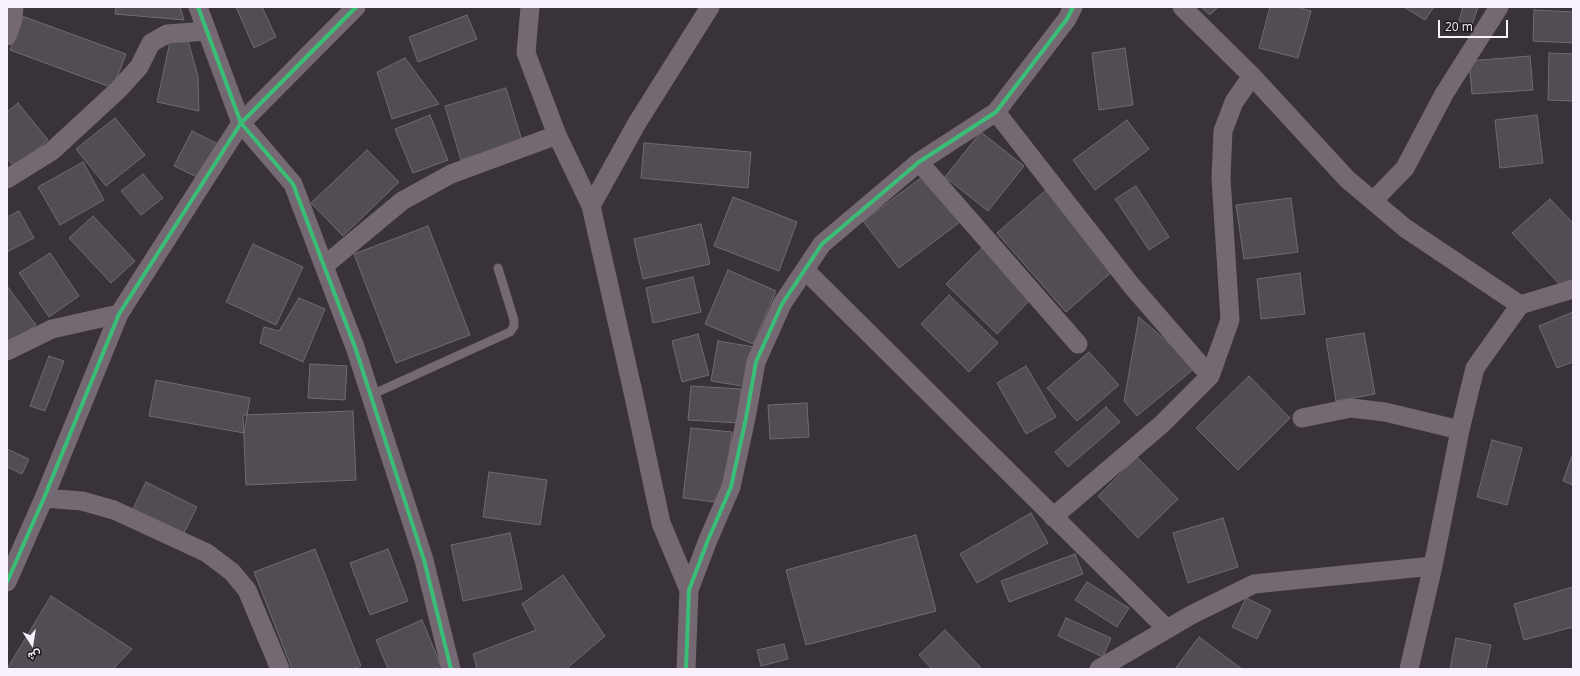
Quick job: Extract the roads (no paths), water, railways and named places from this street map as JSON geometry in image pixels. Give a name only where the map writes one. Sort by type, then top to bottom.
[{"type":"street","points":[[7,36],[13,19],[14,7]]},
{"type":"street","points":[[198,7],[241,123],[293,184],[355,348],[371,395],[424,560],[451,669]]},
{"type":"street","points":[[7,582],[44,498],[119,314],[241,123],[356,7]]},
{"type":"street","points":[[530,7],[526,53],[557,135],[591,206],[661,523],[689,590]]},
{"type":"street","points":[[591,206],[637,123],[710,7]]},
{"type":"street","points":[[686,669],[689,590],[708,540],[731,487],[756,362],[782,304],[822,244],[919,162],[996,112],[1067,19],[1073,7]]},
{"type":"street","points":[[1182,7],[1252,76],[1346,179],[1405,228],[1520,304]]},
{"type":"street","points":[[1373,201],[1405,168],[1444,94],[1499,7]]},
{"type":"street","points":[[7,179],[52,151],[118,90],[139,67],[151,43],[167,34],[207,31]]},
{"type":"street","points":[[1053,517],[1162,424],[1210,376],[1230,320],[1221,178],[1223,131],[1234,102],[1252,76]]},
{"type":"street","points":[[996,112],[1130,286],[1210,376]]},
{"type":"street","points":[[324,266],[402,201],[409,197],[451,174],[557,135]]},
{"type":"street","points":[[919,162],[1078,344]]},
{"type":"street","points":[[805,270],[1167,629]]},
{"type":"street","points":[[1409,669],[1433,566],[1460,430],[1475,368],[1520,304],[1573,289]]},
{"type":"street","points":[[7,351],[52,329],[119,314]]},
{"type":"street","points":[[1302,418],[1351,408],[1385,412],[1460,430]]},
{"type":"street","points":[[44,498],[82,501],[114,510],[207,553],[232,572],[247,590],[280,669]]},
{"type":"street","points":[[1099,669],[1191,615],[1254,584],[1433,566]]},
{"type":"lane","points":[[371,395],[510,332],[514,326],[514,320],[498,268]]}]
